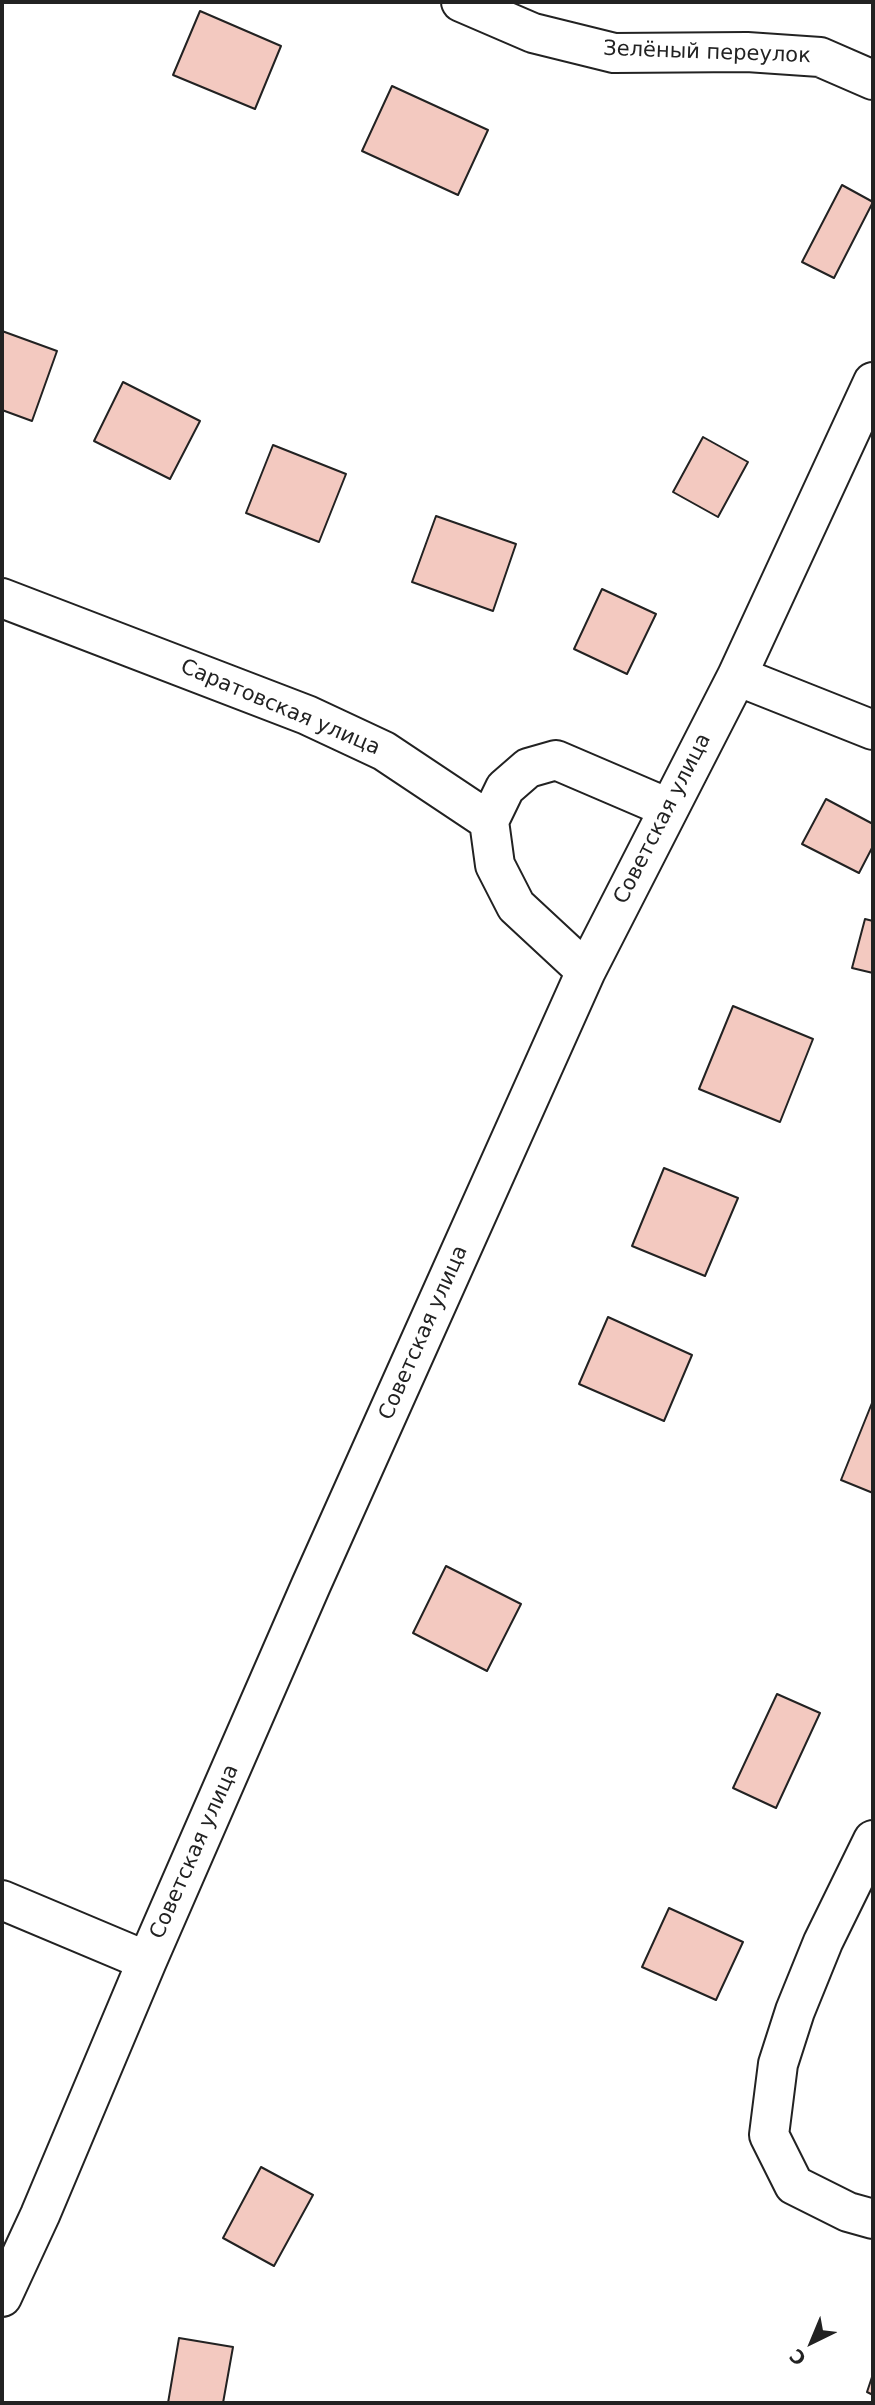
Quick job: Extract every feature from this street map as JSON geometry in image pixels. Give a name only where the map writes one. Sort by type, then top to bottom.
[{"type":"street","name":"Зелёный переулок","points":[[461,2],[533,33],[614,53],[747,52],[820,57],[873,80]]},
{"type":"street","name":"Советская улица","points":[[2,2297],[40,2215],[311,1585],[586,971],[667,808],[737,676],[873,382]]},
{"type":"street","name":"Саратовская улица","points":[[2,598],[307,715],[384,751],[489,821]]},
{"type":"street","points":[[737,676],[873,730]]},
{"type":"street","points":[[586,971],[516,906],[495,865],[489,821],[505,788],[528,768],[556,760],[667,808]]},
{"type":"street","points":[[873,1840],[823,1942],[795,2011],[778,2064],[769,2135],[794,2185],[848,2212],[873,2219]]},
{"type":"street","points":[[2,1900],[147,1961]]},
{"type":"building","points":[[200,11],[281,46],[255,109],[173,75]]},
{"type":"building","points":[[392,86],[488,130],[458,195],[362,151]]},
{"type":"building","points":[[842,185],[873,202],[834,278],[802,262]]},
{"type":"building","points":[[2,331],[57,351],[32,421],[2,410]]},
{"type":"building","points":[[123,382],[200,421],[170,479],[94,441]]},
{"type":"building","points":[[703,437],[748,462],[718,517],[673,492]]},
{"type":"building","points":[[273,445],[346,474],[319,542],[246,513]]},
{"type":"building","points":[[436,516],[516,544],[493,611],[412,582]]},
{"type":"building","points":[[602,589],[656,614],[627,674],[574,649]]},
{"type":"building","points":[[826,799],[873,824],[873,846],[859,873],[802,844]]},
{"type":"building","points":[[865,919],[873,921],[873,973],[852,968]]},
{"type":"building","points":[[733,1006],[813,1039],[780,1122],[699,1089]]},
{"type":"building","points":[[664,1168],[738,1198],[705,1276],[632,1246]]},
{"type":"building","points":[[608,1317],[692,1355],[664,1421],[579,1384]]},
{"type":"building","points":[[873,1404],[873,1493],[841,1480]]},
{"type":"building","points":[[446,1566],[521,1604],[487,1671],[413,1633]]},
{"type":"building","points":[[777,1694],[820,1713],[776,1808],[733,1788]]},
{"type":"building","points":[[669,1908],[743,1942],[716,2000],[642,1967]]},
{"type":"building","points":[[261,2167],[313,2195],[274,2266],[223,2238]]},
{"type":"building","points":[[179,2338],[233,2347],[223,2403],[168,2403]]},
{"type":"building","points":[[873,2374],[873,2395],[867,2392]]}]
